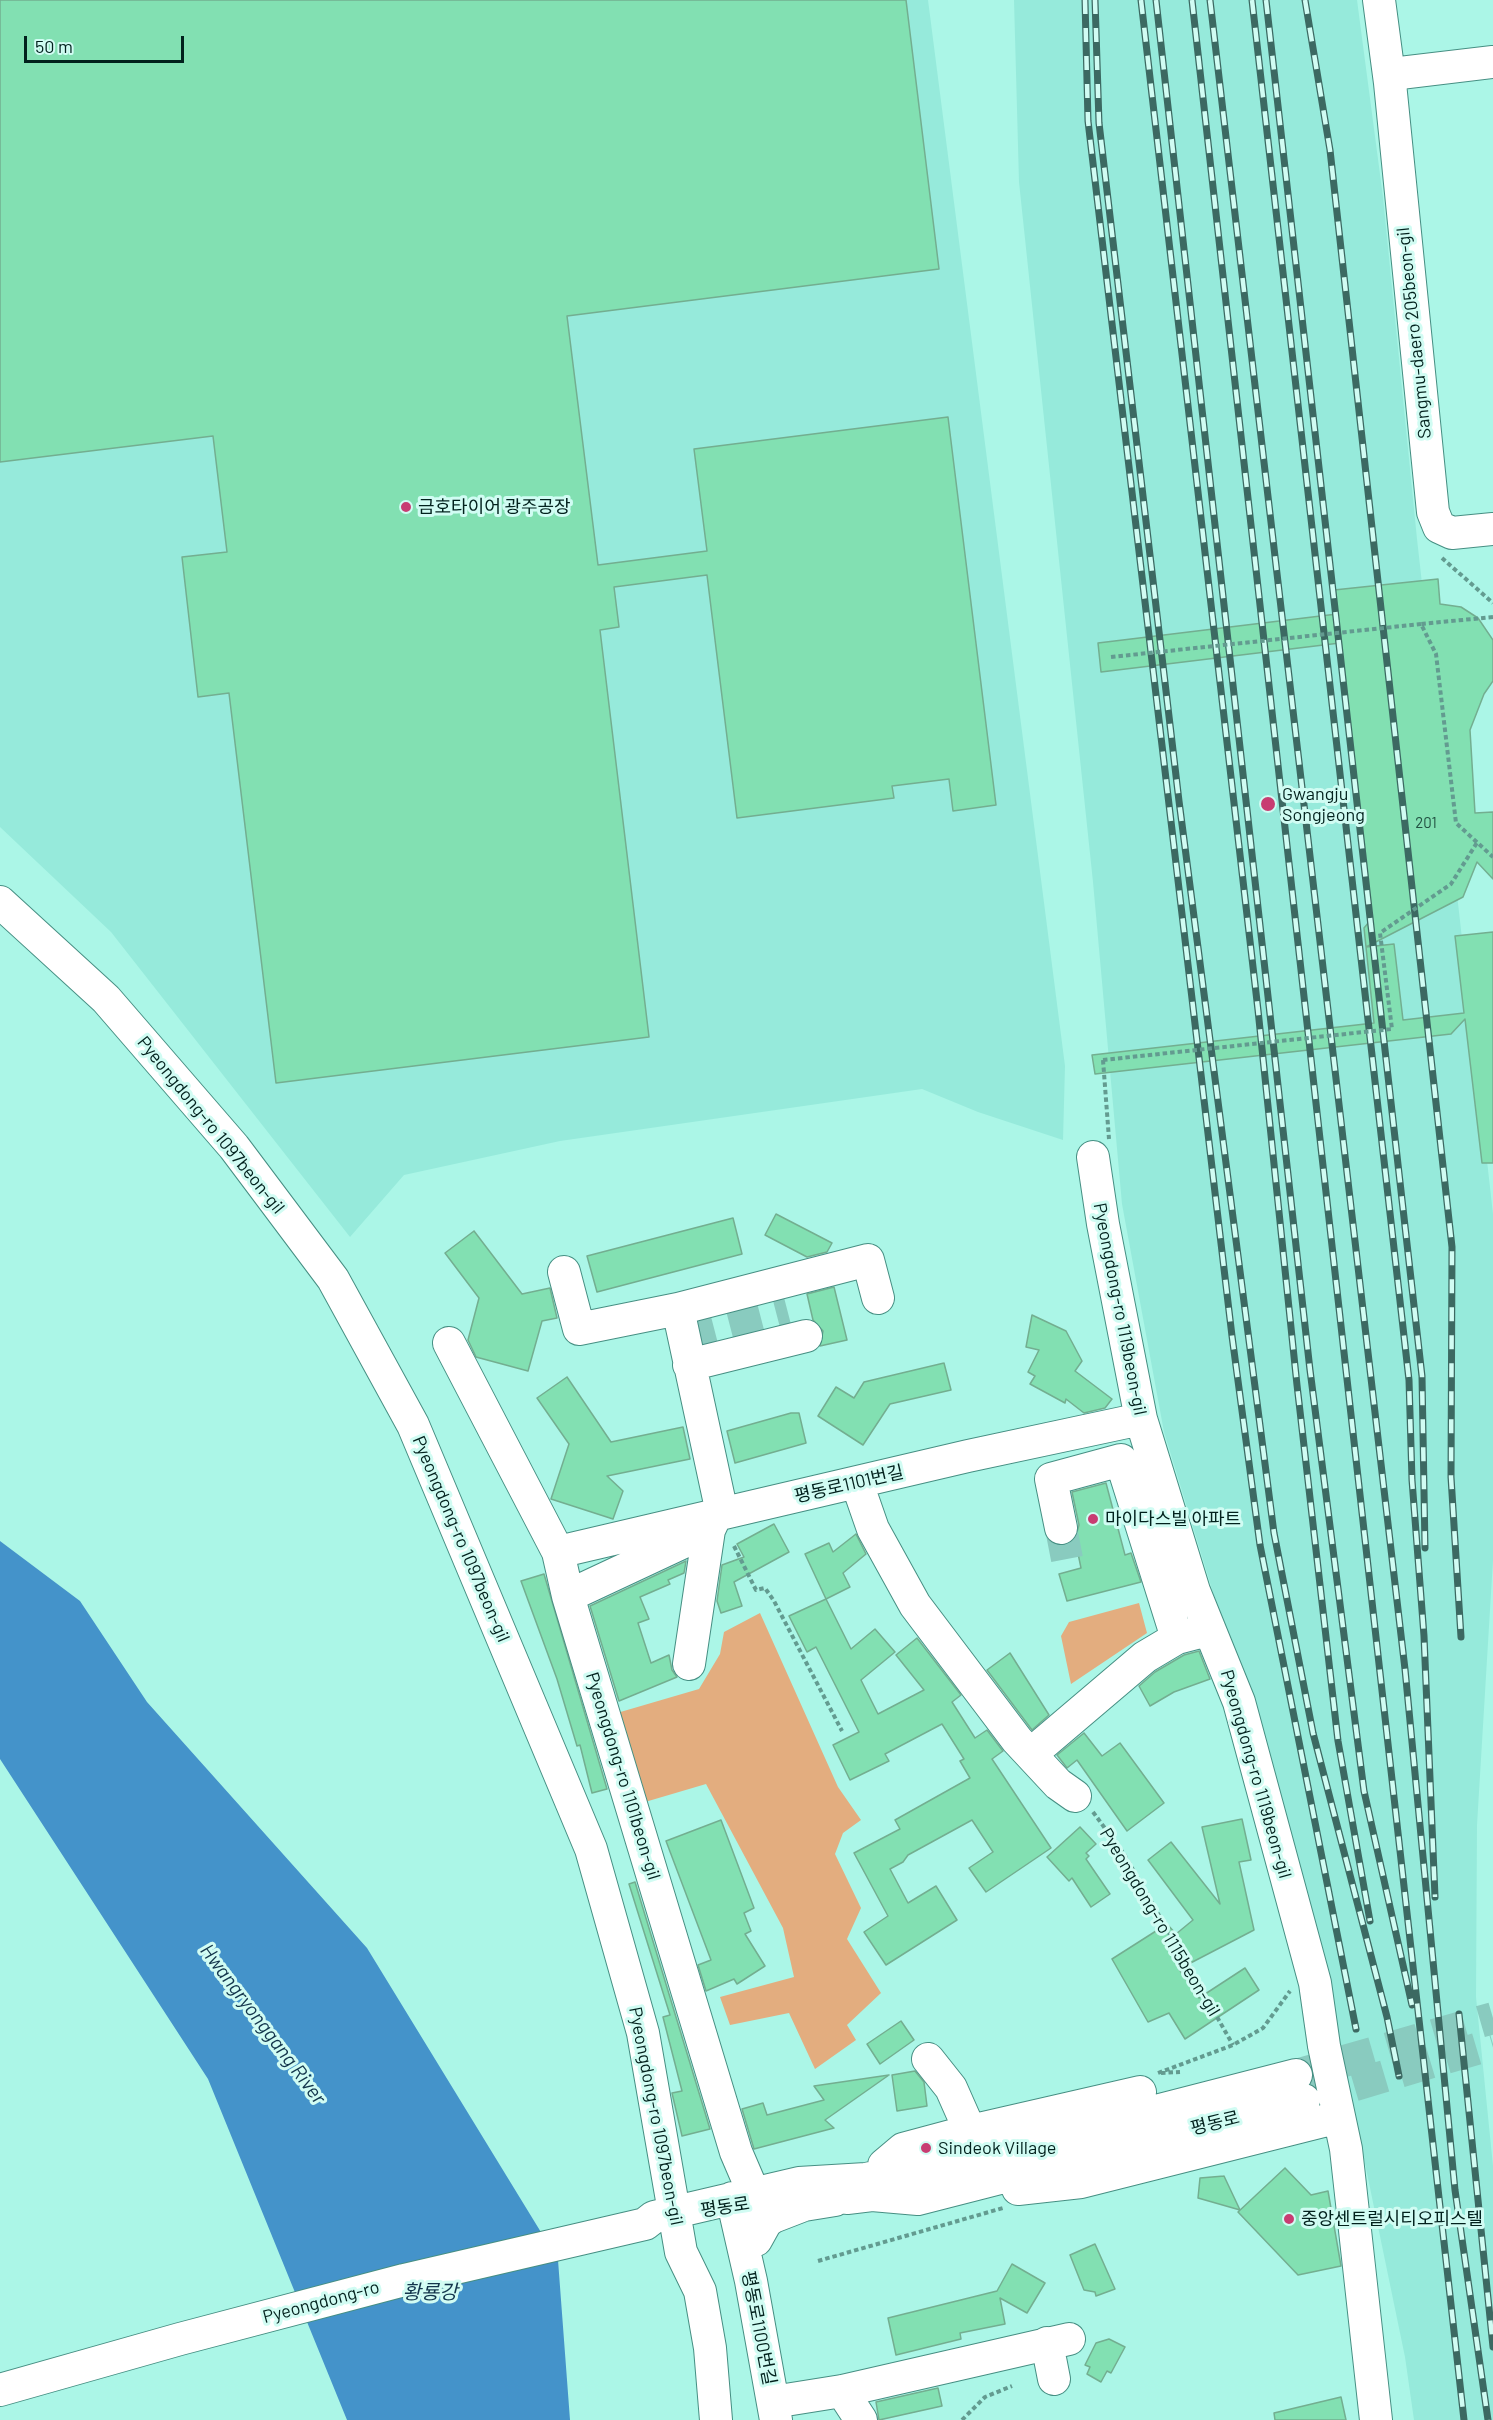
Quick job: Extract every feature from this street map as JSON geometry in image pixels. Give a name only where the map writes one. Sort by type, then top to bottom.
[{"type":"street","points":[[1379,0],[1390,83]]},
{"type":"street","points":[[1390,83],[1400,73],[1482,63]]},
{"type":"street","name":"Sangmu-daero 205beon-gil","points":[[1390,83],[1432,512],[1435,520],[1445,531],[1452,533],[1493,529]]},
{"type":"street","name":"Pyeongdong-ro 1097beon-gil","points":[[0,902],[106,999],[234,1147],[333,1279],[413,1425],[591,1849],[643,2033],[661,2218],[700,2291],[710,2348],[716,2420]]},
{"type":"street","name":"Pyeongdong-ro 1119beon-gil","points":[[1095,1168],[1141,1419],[1194,1591],[1239,1702],[1315,1983],[1324,2046],[1346,2149],[1376,2420]]},
{"type":"street","points":[[564,1272],[579,1329],[678,1309],[868,1260],[878,1298]]},
{"type":"street","points":[[678,1309],[716,1519],[689,1664]]},
{"type":"street","points":[[689,1365],[806,1336]]},
{"type":"street","name":"Pyeongdong-ro 1101beon-gil","points":[[449,1343],[558,1552],[568,1596],[736,2152],[747,2210]]},
{"type":"street","name":"평동로1101번길","points":[[558,1552],[716,1519],[968,1456],[1141,1419]]},
{"type":"street","points":[[1060,1528],[1050,1479],[1151,1452]]},
{"type":"street","points":[[1121,1460],[1177,1638]]},
{"type":"street","points":[[857,1483],[873,1529],[915,1605],[1017,1740],[1032,1753],[1058,1784],[1075,1796]]},
{"type":"street","points":[[568,1596],[716,1519]]},
{"type":"street","points":[[1032,1753],[1145,1657],[1177,1638],[1211,1629]]},
{"type":"street","points":[[1324,2046],[1239,2069],[970,2131],[903,2150],[869,2187],[912,2213],[979,2193],[1081,2182],[1339,2117]]},
{"type":"street","points":[[928,2059],[951,2088],[970,2131]]},
{"type":"street","name":"평동로","points":[[747,2210],[799,2183],[869,2187],[918,2199],[1300,2087]]},
{"type":"street","name":"평동로","points":[[661,2218],[747,2210],[821,2191],[835,2200],[869,2187]]},
{"type":"street","name":"평동로1100번길","points":[[747,2210],[751,2281],[774,2411]]},
{"type":"street","name":"Pyeongdong-ro","points":[[0,2391],[180,2339],[404,2280],[661,2218]]},
{"type":"street","points":[[774,2411],[842,2391],[1058,2341],[1054,2379]]},
{"type":"street","points":[[842,2391],[861,2420]]},
{"type":"path","points":[[1437,553],[1493,603]]},
{"type":"path","points":[[1111,657],[1493,617]]},
{"type":"path","points":[[1421,624],[1436,654],[1456,823],[1493,856]]},
{"type":"path","points":[[1095,1168],[1110,1161],[1103,1060],[1392,1029],[1380,933],[1451,884],[1478,842]]},
{"type":"path","points":[[716,1519],[756,1590],[765,1588],[785,1621],[813,1680],[842,1731]]},
{"type":"path","name":"Pyeongdong-ro 1115beon-gil","points":[[1075,1796],[1098,1817],[1124,1854],[1233,2045]]},
{"type":"path","points":[[1157,2073],[1180,2072]]},
{"type":"path","points":[[818,2261],[1007,2207]]},
{"type":"path","points":[[962,2420],[986,2397],[1012,2386]]},
{"type":"shaded area","name":"금호타이어 광주공장","points":[[0,0],[928,0],[1065,1066],[1063,1140],[978,1112],[922,1089],[560,1141],[404,1175],[350,1237],[111,932],[0,827]]},
{"type":"shaded area","points":[[1014,0],[1357,0],[1383,197],[1417,539],[1493,1214],[1493,1560],[1477,1825],[1476,1997],[1493,2166],[1493,2420],[1414,2420],[1405,2357],[1339,2038],[1305,1894],[1164,1432],[1122,1204],[1093,882],[1019,182]]},
{"type":"shaded area","points":[[1139,1603],[1147,1633],[1071,1684],[1061,1636],[1069,1622]]},
{"type":"shaded area","points":[[760,1613],[838,1787],[861,1820],[843,1833],[835,1854],[861,1908],[847,1939],[881,1993],[847,2025],[856,2040],[815,2069],[789,2013],[730,2025],[720,1997],[794,1977],[783,1928],[706,1784],[645,1802],[617,1713],[699,1689],[720,1654],[724,1632]]},
{"type":"water","name":"황룡강","points":[[0,1541],[80,1601],[147,1702],[367,1948],[558,2260],[570,2420],[347,2420],[208,2079],[0,1759]]},
{"type":"building","name":"금호타이어 광주공장","points":[[0,0],[906,0],[939,269],[567,316],[598,565],[707,551],[694,449],[948,417],[996,805],[953,811],[949,779],[892,786],[894,798],[737,818],[707,575],[614,587],[619,627],[600,630],[649,1037],[276,1083],[229,693],[198,697],[182,557],[227,552],[213,436],[0,462]]},
{"type":"building","points":[[1438,579],[1440,604],[1461,607],[1478,618],[1493,640],[1493,681],[1484,694],[1470,730],[1475,813],[1493,812],[1493,879],[1477,862],[1463,897],[1366,947],[1364,928],[1369,922],[1340,643],[1101,672],[1098,643],[1337,614],[1334,590]]},
{"type":"building","points":[[1493,932],[1493,1163],[1482,1163],[1465,1019],[1451,1034],[1095,1074],[1092,1055],[1374,1023],[1366,947],[1394,944],[1403,1020],[1464,1013],[1455,936]]},
{"type":"building","points":[[776,1214],[832,1243],[827,1252],[807,1257],[765,1235]]},
{"type":"building","points":[[733,1218],[742,1254],[597,1292],[587,1256]]},
{"type":"building","points":[[474,1231],[522,1294],[550,1288],[557,1318],[542,1321],[528,1371],[476,1357],[468,1340],[479,1298],[445,1253]]},
{"type":"building","points":[[834,1287],[847,1340],[820,1346],[823,1331],[813,1320],[807,1294]]},
{"type":"building","points":[[1032,1315],[1066,1331],[1082,1361],[1075,1371],[1112,1399],[1105,1408],[1084,1413],[1066,1399],[1065,1403],[1030,1384],[1035,1376],[1028,1372],[1039,1350],[1026,1347]]},
{"type":"building","points":[[944,1363],[951,1390],[890,1404],[863,1445],[818,1416],[836,1387],[854,1398],[864,1382]]},
{"type":"building","points":[[567,1377],[611,1442],[683,1427],[690,1459],[607,1476],[623,1491],[613,1519],[551,1499],[569,1444],[537,1398]]},
{"type":"building","points":[[791,1413],[799,1413],[806,1443],[735,1463],[727,1431]]},
{"type":"building","name":"마이다스빌 아파트","points":[[1106,1483],[1125,1555],[1131,1553],[1141,1582],[1067,1601],[1059,1574],[1081,1568],[1075,1539],[1079,1525],[1072,1492]]},
{"type":"building","points":[[774,1524],[789,1552],[734,1582],[742,1606],[721,1613],[717,1601],[722,1565],[744,1557],[737,1544]]},
{"type":"building","points":[[856,1534],[866,1554],[843,1573],[850,1587],[826,1599],[805,1554],[829,1543],[833,1552]]},
{"type":"building","points":[[686,1561],[684,1573],[668,1580],[670,1584],[640,1597],[649,1619],[638,1623],[651,1663],[669,1655],[672,1670],[677,1677],[619,1701],[590,1606]]},
{"type":"building","points":[[544,1574],[607,1789],[592,1793],[580,1745],[577,1746],[557,1679],[521,1581]]},
{"type":"building","points":[[826,1599],[851,1649],[875,1629],[895,1652],[861,1680],[878,1714],[924,1690],[896,1655],[917,1638],[961,1695],[952,1702],[975,1738],[987,1730],[1003,1751],[992,1759],[1051,1848],[986,1892],[969,1868],[993,1852],[972,1820],[908,1855],[903,1862],[890,1869],[908,1903],[936,1886],[957,1920],[886,1965],[864,1932],[888,1916],[854,1853],[900,1829],[895,1820],[970,1778],[960,1761],[964,1759],[942,1724],[885,1754],[889,1761],[850,1780],[833,1745],[859,1732],[816,1647],[807,1652],[789,1616]]},
{"type":"building","points":[[1199,1651],[1210,1679],[1174,1692],[1150,1706],[1139,1686],[1155,1672],[1184,1655]]},
{"type":"building","points":[[1010,1653],[1049,1715],[1032,1730],[987,1670]]},
{"type":"building","points":[[1084,1733],[1102,1756],[1120,1743],[1164,1803],[1127,1831],[1077,1760],[1067,1768],[1057,1755]]},
{"type":"building","points":[[1242,1819],[1251,1860],[1239,1862],[1254,1930],[1179,1969],[1199,1998],[1245,1968],[1259,1990],[1185,2039],[1169,2013],[1148,2022],[1112,1959],[1167,1924],[1176,1934],[1193,1920],[1148,1860],[1171,1842],[1220,1904],[1202,1827]]},
{"type":"building","points":[[721,1820],[754,1908],[744,1913],[751,1931],[745,1934],[765,1966],[737,1984],[734,1979],[706,1991],[698,1965],[711,1960],[666,1841]]},
{"type":"building","points":[[1080,1827],[1096,1844],[1086,1853],[1089,1856],[1086,1859],[1110,1894],[1091,1907],[1072,1878],[1069,1881],[1047,1857]]},
{"type":"building","points":[[635,1882],[710,2129],[682,2136],[672,2093],[682,2091],[663,2017],[670,2015],[629,1884]]},
{"type":"building","points":[[901,2021],[914,2040],[880,2064],[867,2044]]},
{"type":"building","points":[[915,2071],[924,2082],[927,2106],[897,2111],[892,2075]]},
{"type":"building","points":[[889,2075],[825,2120],[834,2128],[754,2149],[742,2109],[763,2103],[767,2115],[824,2100],[814,2086]]},
{"type":"building","name":"중앙센트럴시티오피스텔","points":[[1285,2168],[1311,2195],[1328,2191],[1341,2266],[1298,2275],[1238,2212]]},
{"type":"building","points":[[1224,2176],[1240,2210],[1198,2198],[1200,2178]]},
{"type":"building","points":[[1095,2244],[1115,2289],[1096,2296],[1095,2292],[1084,2290],[1070,2255]]},
{"type":"building","points":[[1012,2264],[1045,2283],[1027,2313],[1000,2298],[1005,2324],[960,2333],[961,2339],[896,2355],[888,2318],[997,2291]]},
{"type":"building","points":[[1109,2339],[1125,2347],[1111,2373],[1107,2371],[1101,2382],[1087,2374],[1090,2367],[1085,2365],[1096,2343]]},
{"type":"building","points":[[938,2388],[942,2406],[879,2420],[876,2402]]},
{"type":"building","points":[[1341,2397],[1346,2420],[1275,2420],[1274,2413]]},
{"type":"tunnel","points":[[683,1336],[787,1309]]},
{"type":"tunnel","points":[[1061,1528],[1067,1559]]},
{"type":"tunnel","points":[[1296,2075],[1493,2018]]},
{"type":"tunnel","points":[[1308,2099],[1493,2044]]},
{"type":"railway","points":[[1085,0],[1088,121],[1232,1336],[1260,1545],[1356,2029]]},
{"type":"railway","points":[[1095,0],[1099,123],[1179,801],[1274,1533],[1313,1733],[1387,2017],[1399,2076]]},
{"type":"railway","points":[[1141,0],[1258,1010],[1297,1385],[1338,1741],[1370,1921]]},
{"type":"railway","points":[[1156,0],[1310,1370],[1364,1791],[1412,2005]]},
{"type":"railway","points":[[1192,0],[1464,2420]]},
{"type":"railway","points":[[1210,0],[1405,1669],[1455,2190],[1488,2420]]},
{"type":"railway","points":[[1252,0],[1409,1380],[1412,1480],[1424,1636],[1435,1897]]},
{"type":"railway","points":[[1266,0],[1422,1376],[1425,1548]]},
{"type":"railway","points":[[1305,0],[1330,150],[1452,1247],[1451,1477],[1461,1637]]},
{"type":"railway","points":[[1459,2014],[1493,2347]]},
{"type":"place","name":"금호타이어 광주공장","points":[[406,507]]},
{"type":"place","name":"Gwangju Songjeong","points":[[1268,804]]},
{"type":"place","name":"마이다스빌 아파트","points":[[1093,1519]]},
{"type":"place","name":"Sindeok Village","points":[[926,2148]]},
{"type":"place","name":"중앙센트럴시티오피스텔","points":[[1289,2219]]},
{"type":"water label","name":"Hwangryonggang River","points":[[263,2024]]}]
